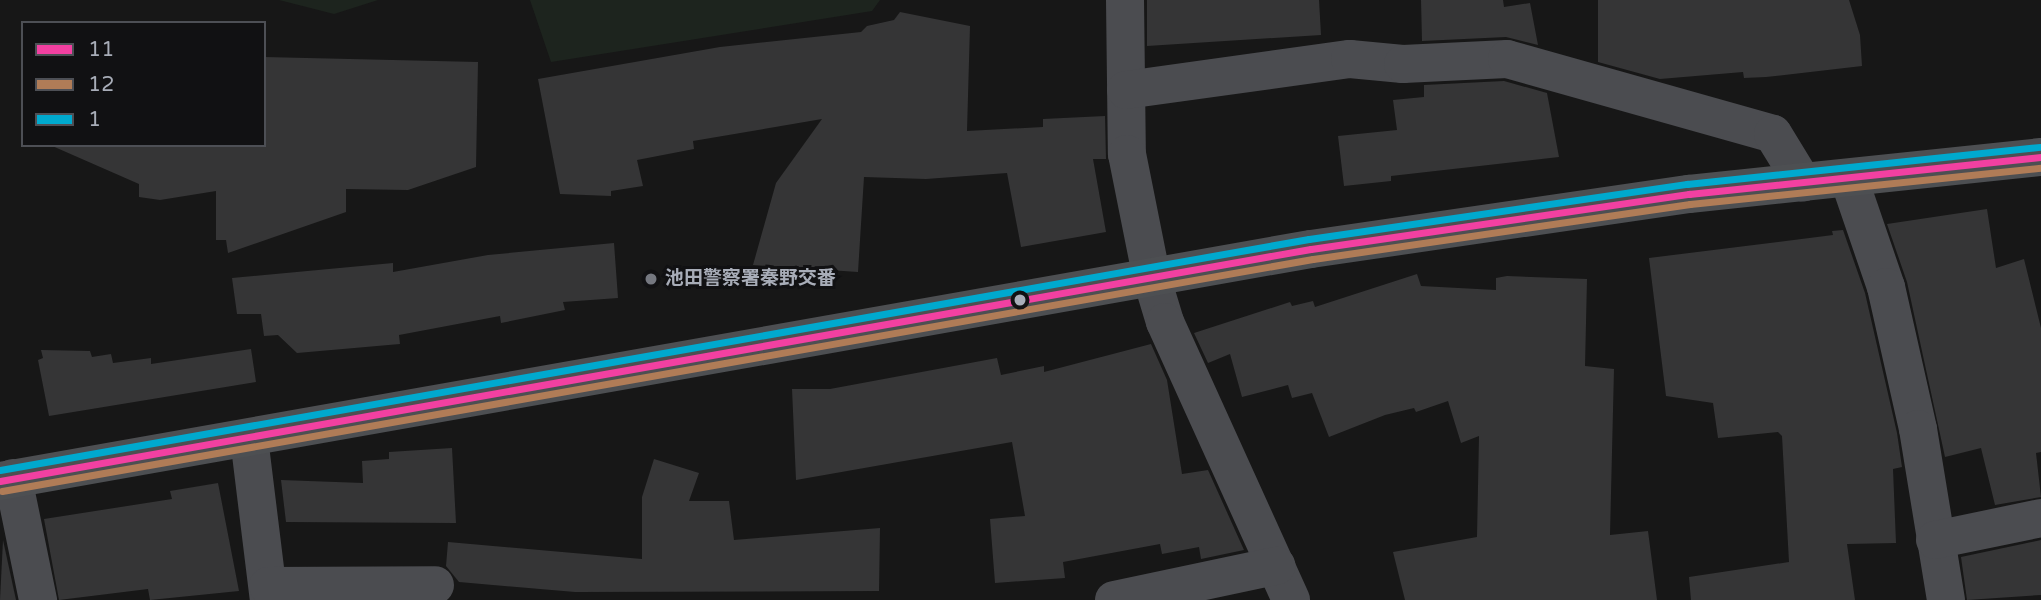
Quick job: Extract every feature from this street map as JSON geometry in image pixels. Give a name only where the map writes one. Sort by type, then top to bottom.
[{"type":"main road","points":[[6,480],[1311,249],[1689,194],[2041,157]]},
{"type":"street","points":[[1125,0],[1127,154],[1153,279],[1165,322],[1292,600]]},
{"type":"street","points":[[1126,90],[1350,59],[1403,64],[1507,59],[1773,134],[1803,183]]},
{"type":"street","points":[[1849,179],[1886,287],[1918,429],[1946,600]]},
{"type":"street","points":[[249,438],[269,593],[435,585]]},
{"type":"street","points":[[6,480],[38,600]]},
{"type":"street","points":[[1935,540],[2041,518]]},
{"type":"street","points":[[1114,600],[1276,566]]},
{"type":"shaded area","points":[[279,0],[378,0],[334,14]]},
{"type":"shaded area","points":[[530,0],[880,0],[872,11],[551,62]]},
{"type":"building","points":[[1147,0],[1319,0],[1321,35],[1147,46]]},
{"type":"building","points":[[1421,0],[1503,0],[1504,7],[1530,3],[1538,45],[1506,37],[1422,41]]},
{"type":"building","points":[[1598,0],[1849,0],[1860,35],[1862,66],[1766,77],[1744,78],[1743,72],[1660,79],[1598,62]]},
{"type":"building","points":[[900,12],[970,26],[967,131],[1043,127],[1043,119],[1105,116],[1106,159],[1093,159],[1106,232],[1021,247],[1007,173],[926,179],[864,177],[858,272],[753,265],[776,183],[822,119],[693,141],[694,149],[637,160],[643,186],[611,191],[611,196],[560,194],[538,79],[720,47],[861,32],[867,26],[894,20]]},
{"type":"building","points":[[266,57],[478,62],[476,167],[408,190],[346,189],[346,212],[228,253],[226,240],[216,240],[216,191],[160,200],[139,197],[139,184],[55,147],[266,147]]},
{"type":"building","points":[[1504,81],[1547,93],[1559,157],[1391,176],[1391,181],[1344,186],[1338,136],[1397,130],[1393,100],[1424,97],[1424,85]]},
{"type":"building","points":[[1987,209],[1996,268],[2024,259],[2041,328],[2041,452],[2036,453],[2041,497],[1995,505],[1981,448],[1945,457],[1907,282],[1887,224]]},
{"type":"building","points":[[1843,230],[1865,293],[1897,433],[1902,467],[1893,469],[1896,543],[1847,544],[1855,600],[1691,600],[1689,577],[1789,562],[1782,436],[1778,432],[1718,438],[1713,403],[1666,396],[1649,258],[1833,235],[1832,231]]},
{"type":"building","points":[[614,243],[618,298],[563,302],[565,310],[501,323],[500,316],[399,335],[400,344],[297,353],[278,335],[264,336],[261,314],[237,314],[232,278],[393,263],[393,272],[488,255]]},
{"type":"building","points":[[1417,274],[1421,286],[1496,290],[1496,278],[1507,276],[1587,279],[1585,366],[1614,369],[1610,535],[1648,531],[1657,600],[1405,600],[1393,552],[1477,537],[1479,436],[1461,443],[1448,401],[1416,412],[1414,408],[1385,415],[1329,437],[1312,393],[1292,398],[1288,385],[1242,397],[1230,354],[1208,363],[1194,333],[1290,302],[1292,306],[1313,301],[1315,307]]},
{"type":"building","points":[[1151,344],[1167,380],[1182,474],[1208,470],[1244,550],[1201,559],[1199,547],[1162,554],[1160,544],[1063,562],[1065,578],[995,583],[990,519],[1025,516],[1012,442],[796,480],[792,389],[830,389],[997,358],[1001,375],[1044,366],[1044,372]]},
{"type":"building","points":[[251,349],[256,382],[49,416],[38,360],[43,358],[41,350],[90,351],[92,357],[111,354],[113,363],[151,358],[151,364]]},
{"type":"building","points":[[452,448],[456,523],[286,522],[281,480],[363,483],[362,461],[389,459],[389,452]]},
{"type":"building","points":[[654,459],[699,473],[689,501],[729,501],[734,540],[880,528],[879,591],[575,592],[459,582],[446,566],[448,542],[642,559],[642,497]]},
{"type":"building","points":[[218,483],[239,591],[150,600],[148,589],[59,600],[44,519],[172,499],[170,491]]},
{"type":"building","points":[[3,540],[16,600],[0,600]]},
{"type":"building","points":[[2041,540],[2041,595],[1967,600],[1961,557]]},
{"type":"transit line","name":"1","points":[[0,470],[1309,239],[1687,184],[2040,147]]},
{"type":"transit line","name":"11","points":[[0,481],[1311,249],[1689,194],[2041,157]]},
{"type":"transit line","name":"12","points":[[2,491],[1313,259],[1690,204],[2041,168]]},
{"type":"place","name":"池田警察署秦野交番","points":[[651,279]]}]
